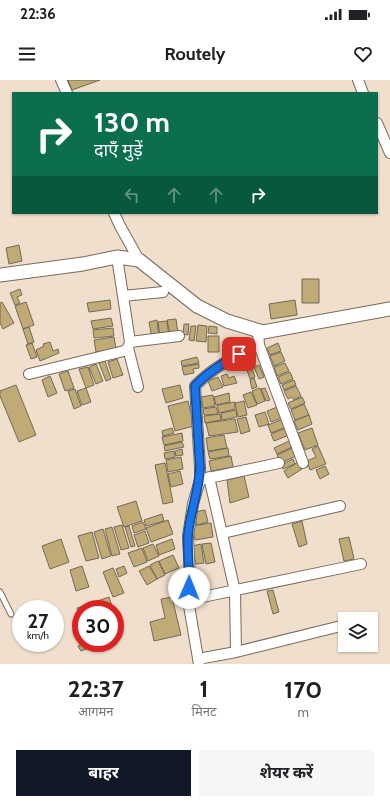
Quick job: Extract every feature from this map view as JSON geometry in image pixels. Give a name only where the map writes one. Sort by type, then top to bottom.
[{"type":"street","points":[[61,80],[67,92]]},
{"type":"street","points":[[358,80],[363,92]]},
{"type":"street","points":[[378,126],[390,153]]},
{"type":"street","points":[[114,214],[139,260],[197,306],[227,321],[262,332],[390,309]]},
{"type":"street","points":[[0,275],[83,264],[117,257],[139,260]]},
{"type":"street","points":[[117,257],[129,345],[138,388]]},
{"type":"street","points":[[123,296],[163,292]]},
{"type":"street","points":[[258,331],[259,345],[303,463]]},
{"type":"street","points":[[29,374],[124,351],[129,345],[179,336]]},
{"type":"street","points":[[236,652],[235,591],[223,533],[200,468],[195,386],[203,378],[229,359],[259,345]]},
{"type":"street","points":[[204,478],[279,463]]},
{"type":"street","points":[[204,478],[193,504],[188,536],[190,577],[188,600],[199,662],[338,627]]},
{"type":"street","points":[[223,533],[340,506]]},
{"type":"street","points":[[188,600],[361,564]]},
{"type":"lane","points":[[0,592],[11,614]]},
{"type":"building","points":[[68,80],[100,80],[72,90]]},
{"type":"building","points":[[19,245],[22,261],[9,264],[6,248]]},
{"type":"building","points":[[302,279],[319,279],[319,303],[302,303]]},
{"type":"building","points":[[20,289],[22,295],[17,297],[20,303],[15,305],[10,293]]},
{"type":"building","points":[[110,300],[111,309],[89,312],[87,303]]},
{"type":"building","points":[[295,300],[297,315],[271,319],[269,304]]},
{"type":"building","points":[[2,302],[14,323],[3,329],[0,323],[0,303]]},
{"type":"building","points":[[26,302],[34,325],[23,329],[15,306]]},
{"type":"building","points":[[111,318],[113,326],[93,329],[91,321]]},
{"type":"building","points":[[176,319],[178,334],[170,335],[167,320]]},
{"type":"building","points":[[157,320],[159,337],[152,338],[149,322]]},
{"type":"building","points":[[167,321],[169,336],[160,337],[158,322]]},
{"type":"building","points":[[184,324],[189,324],[188,335],[183,334]]},
{"type":"building","points":[[198,325],[207,326],[206,342],[196,341]]},
{"type":"building","points":[[191,326],[196,326],[194,341],[189,340]]},
{"type":"building","points":[[209,326],[217,327],[217,334],[208,333]]},
{"type":"building","points":[[29,327],[34,342],[28,344],[23,329]]},
{"type":"building","points":[[113,328],[114,336],[94,338],[93,330]]},
{"type":"building","points":[[208,336],[219,336],[219,352],[208,352]]},
{"type":"building","points":[[114,337],[116,349],[96,352],[94,340]]},
{"type":"building","points":[[50,342],[53,351],[58,349],[59,353],[40,361],[36,350],[44,346],[43,344]]},
{"type":"building","points":[[32,343],[37,357],[31,359],[26,345]]},
{"type":"building","points":[[278,343],[281,351],[270,355],[267,348]]},
{"type":"building","points":[[281,352],[285,361],[274,366],[270,356]]},
{"type":"building","points":[[197,357],[199,363],[182,366],[181,361]]},
{"type":"building","points":[[117,359],[123,375],[113,378],[108,362]]},
{"type":"building","points":[[105,361],[111,379],[106,381],[99,363]]},
{"type":"building","points":[[285,363],[289,371],[277,376],[274,367]]},
{"type":"building","points":[[96,364],[103,381],[96,384],[89,367]]},
{"type":"building","points":[[199,364],[199,368],[193,369],[194,373],[184,375],[182,367]]},
{"type":"building","points":[[251,365],[255,377],[250,379],[246,367]]},
{"type":"building","points":[[259,365],[264,377],[259,379],[254,367]]},
{"type":"building","points":[[88,367],[94,385],[86,388],[79,369]]},
{"type":"building","points":[[68,371],[74,388],[65,391],[59,374]]},
{"type":"building","points":[[290,372],[293,379],[281,384],[278,377]]},
{"type":"building","points":[[227,374],[229,378],[234,376],[237,383],[224,386],[221,376]]},
{"type":"building","points":[[50,376],[57,393],[48,397],[42,380]]},
{"type":"building","points":[[218,377],[223,387],[212,391],[208,381]]},
{"type":"building","points":[[254,378],[257,387],[252,389],[250,380]]},
{"type":"building","points":[[294,380],[296,385],[284,390],[282,385]]},
{"type":"building","points":[[16,385],[36,435],[19,442],[0,396],[0,391]]},
{"type":"building","points":[[180,385],[183,398],[166,403],[162,389]]},
{"type":"building","points":[[296,386],[301,396],[294,400],[292,397],[288,399],[284,391]]},
{"type":"building","points":[[86,388],[91,402],[82,405],[77,391]]},
{"type":"building","points":[[260,388],[265,401],[257,404],[252,391]]},
{"type":"building","points":[[265,388],[270,400],[266,401],[261,389]]},
{"type":"building","points":[[75,389],[81,406],[74,409],[68,391]]},
{"type":"building","points":[[251,392],[257,405],[248,408],[243,395]]},
{"type":"building","points":[[229,393],[230,402],[216,405],[214,397]]},
{"type":"building","points":[[213,395],[215,406],[203,408],[201,397]]},
{"type":"building","points":[[302,397],[305,403],[291,409],[288,403]]},
{"type":"building","points":[[188,401],[194,426],[175,431],[168,406]]},
{"type":"building","points":[[244,401],[247,415],[238,417],[235,403]]},
{"type":"building","points":[[235,402],[235,409],[219,413],[217,405]]},
{"type":"building","points":[[304,404],[309,415],[295,420],[291,410]]},
{"type":"building","points":[[280,406],[284,417],[271,422],[267,411]]},
{"type":"building","points":[[216,407],[218,414],[204,415],[203,409]]},
{"type":"building","points":[[236,410],[237,417],[222,420],[221,413]]},
{"type":"building","points":[[265,412],[269,424],[259,427],[255,415]]},
{"type":"building","points":[[220,414],[221,420],[205,423],[204,416]]},
{"type":"building","points":[[309,415],[312,424],[298,430],[294,421]]},
{"type":"building","points":[[246,417],[250,431],[241,434],[237,419]]},
{"type":"building","points":[[235,419],[238,432],[209,436],[206,423]]},
{"type":"building","points":[[283,419],[286,427],[271,433],[268,425]]},
{"type":"building","points":[[172,428],[174,433],[163,436],[162,431]]},
{"type":"building","points":[[286,428],[289,435],[274,441],[271,434]]},
{"type":"building","points":[[312,428],[318,445],[305,450],[298,433]]},
{"type":"building","points":[[182,433],[183,441],[164,445],[162,437]]},
{"type":"building","points":[[224,435],[227,448],[208,451],[206,438]]},
{"type":"building","points":[[289,441],[292,447],[277,454],[274,448]]},
{"type":"building","points":[[182,442],[184,447],[165,451],[164,446]]},
{"type":"building","points":[[318,446],[326,464],[310,470],[307,461],[316,457],[312,449]]},
{"type":"building","points":[[228,448],[229,456],[210,459],[208,452]]},
{"type":"building","points":[[292,448],[296,456],[281,463],[277,455]]},
{"type":"building","points":[[182,449],[183,455],[176,456],[175,451]]},
{"type":"building","points":[[174,451],[175,457],[165,459],[164,453]]},
{"type":"building","points":[[231,456],[233,467],[211,471],[209,461]]},
{"type":"building","points":[[181,457],[183,469],[168,472],[166,460]]},
{"type":"building","points":[[293,459],[295,464],[283,469],[281,465]]},
{"type":"building","points":[[298,462],[302,469],[288,478],[284,471]]},
{"type":"building","points":[[165,463],[173,502],[163,504],[155,465]]},
{"type":"building","points":[[325,466],[329,474],[320,479],[316,470]]},
{"type":"building","points":[[180,471],[183,484],[171,487],[168,474]]},
{"type":"building","points":[[244,476],[249,497],[230,503],[227,480]]},
{"type":"building","points":[[136,501],[142,521],[124,527],[117,507]]},
{"type":"building","points":[[205,510],[208,522],[197,525],[194,512]]},
{"type":"building","points":[[162,514],[164,521],[146,526],[144,520]]},
{"type":"building","points":[[168,520],[173,534],[151,542],[146,528]]},
{"type":"building","points":[[302,521],[307,544],[299,547],[292,524]]},
{"type":"building","points":[[143,522],[146,529],[134,533],[132,526]]},
{"type":"building","points":[[211,523],[213,537],[195,540],[192,526]]},
{"type":"building","points":[[122,525],[129,548],[121,550],[114,527]]},
{"type":"building","points":[[129,526],[135,546],[131,547],[125,527]]},
{"type":"building","points":[[112,527],[120,554],[112,556],[105,529]]},
{"type":"building","points":[[103,529],[111,556],[102,559],[94,532]]},
{"type":"building","points":[[145,531],[149,543],[138,547],[134,535]]},
{"type":"building","points":[[92,532],[99,558],[86,561],[78,536]]},
{"type":"building","points":[[349,537],[354,559],[344,561],[339,539]]},
{"type":"building","points":[[61,539],[69,562],[50,569],[42,546]]},
{"type":"building","points":[[172,539],[175,549],[159,555],[156,545]]},
{"type":"building","points":[[211,543],[215,562],[206,564],[202,544]]},
{"type":"building","points":[[153,544],[159,556],[148,561],[143,548]]},
{"type":"building","points":[[201,544],[204,563],[196,564],[192,546]]},
{"type":"building","points":[[142,548],[147,562],[134,567],[128,553]]},
{"type":"building","points":[[173,555],[179,568],[165,574],[159,561]]},
{"type":"building","points":[[158,561],[165,575],[157,579],[150,565]]},
{"type":"building","points":[[82,566],[89,587],[76,591],[70,570]]},
{"type":"building","points":[[124,566],[127,573],[119,577],[116,569]]},
{"type":"building","points":[[149,566],[157,579],[147,585],[139,571]]},
{"type":"building","points":[[113,568],[124,593],[113,597],[103,572]]},
{"type":"building","points":[[273,590],[279,612],[273,614],[267,591]]},
{"type":"building","points":[[109,597],[110,600],[100,600]]},
{"type":"building","points":[[172,597],[181,635],[154,641],[150,622],[165,618],[161,599]]},
{"type":"route","points":[[189,588],[190,577],[188,536],[193,504],[200,480],[195,386],[203,378],[229,359],[239,354]]}]
